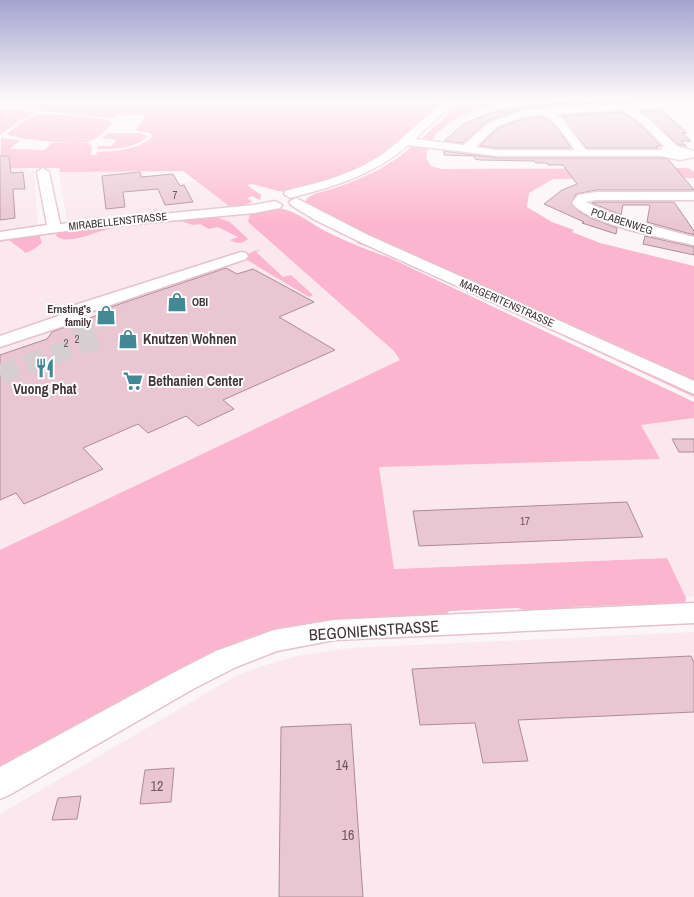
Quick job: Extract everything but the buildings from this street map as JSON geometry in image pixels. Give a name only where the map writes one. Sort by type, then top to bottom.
[{"type":"street","points":[[285,201],[373,165],[403,143]]},
{"type":"street","points":[[420,143],[505,153],[680,153]]},
{"type":"street","points":[[467,149],[473,143]]},
{"type":"street","points":[[575,143],[583,153]]},
{"type":"street","points":[[669,143],[694,166]]},
{"type":"street","points":[[43,172],[54,228]]},
{"type":"street","name":"POLABENWEG","points":[[694,196],[596,196],[583,198],[579,203],[586,209],[616,220],[694,242]]},
{"type":"street","name":"MIRABELLENSTRASSE","points":[[0,236],[54,228],[235,210],[285,201]]},
{"type":"street","name":"MARGERITENSTRASSE","points":[[285,201],[694,388]]},
{"type":"street","points":[[0,342],[208,262],[241,256]]},
{"type":"street","points":[[11,323],[25,333]]},
{"type":"street","name":"BEGONIENSTRASSE","points":[[0,784],[200,672],[240,653],[274,641],[334,630],[694,613]]},
{"type":"shaded area","points":[[1,143],[17,143],[10,149],[45,150],[51,143],[88,143],[92,146],[91,155],[96,155],[97,152],[119,150],[141,144],[399,143],[385,154],[381,154],[360,168],[327,182],[304,189],[286,192],[251,184],[247,185],[261,195],[260,200],[252,196],[247,198],[253,202],[229,206],[183,171],[59,172],[60,168],[0,168]]},
{"type":"shaded area","points":[[114,143],[138,143],[131,146],[97,149],[98,146],[112,146]]},
{"type":"shaded area","points":[[413,145],[433,146],[427,151],[426,158],[431,166],[441,169],[688,168],[694,172],[694,178],[553,179],[529,193],[527,207],[552,222],[574,230],[572,232],[600,243],[694,266],[694,384],[321,215],[305,202],[314,194],[346,184],[377,171]]},
{"type":"shaded area","points":[[0,168],[30,168],[28,171],[34,171],[38,226],[0,232]]},
{"type":"shaded area","points":[[143,171],[150,187],[196,181],[229,206],[67,222],[59,172]]},
{"type":"shaded area","points":[[272,208],[287,210],[301,216],[335,236],[388,257],[694,402],[694,418],[641,425],[660,459],[379,467],[394,569],[667,558],[686,598],[685,607],[656,609],[645,604],[573,607],[563,613],[536,614],[518,608],[449,611],[445,617],[332,623],[0,774],[0,550],[400,360],[394,351],[248,222],[250,213]]},
{"type":"shaded area","points":[[250,213],[394,351],[401,360],[0,550],[0,239]]},
{"type":"shaded area","points":[[213,216],[230,222],[248,239],[242,243],[235,242],[230,240],[238,237],[218,227],[209,229],[200,224],[193,225],[178,221],[112,228],[75,239],[61,239],[56,236],[58,231]]},
{"type":"shaded area","points":[[39,234],[42,243],[26,253],[9,240],[0,242],[0,239]]},
{"type":"shaded area","points":[[360,242],[393,254],[694,393],[694,397],[391,255],[356,243]]},
{"type":"shaded area","points":[[262,250],[256,252],[283,277],[291,275],[313,295],[309,297],[242,257],[254,251]]},
{"type":"shaded area","points":[[694,418],[694,596],[686,598],[666,558],[393,569],[379,467],[660,459],[641,425]]},
{"type":"shaded area","points":[[694,632],[694,897],[0,897],[0,814],[234,677],[259,667],[296,656],[351,648]]},
{"type":"tunnel","points":[[0,374],[97,339],[75,323]]},
{"type":"place","name":"OBI","points":[[177,302]]},
{"type":"place","name":"Ernsting's family","points":[[106,315]]},
{"type":"place","name":"Knutzen Wohnen","points":[[128,339]]},
{"type":"place","name":"Vuong Phat","points":[[45,368]]},
{"type":"place","name":"Bethanien Center","points":[[133,381]]}]
